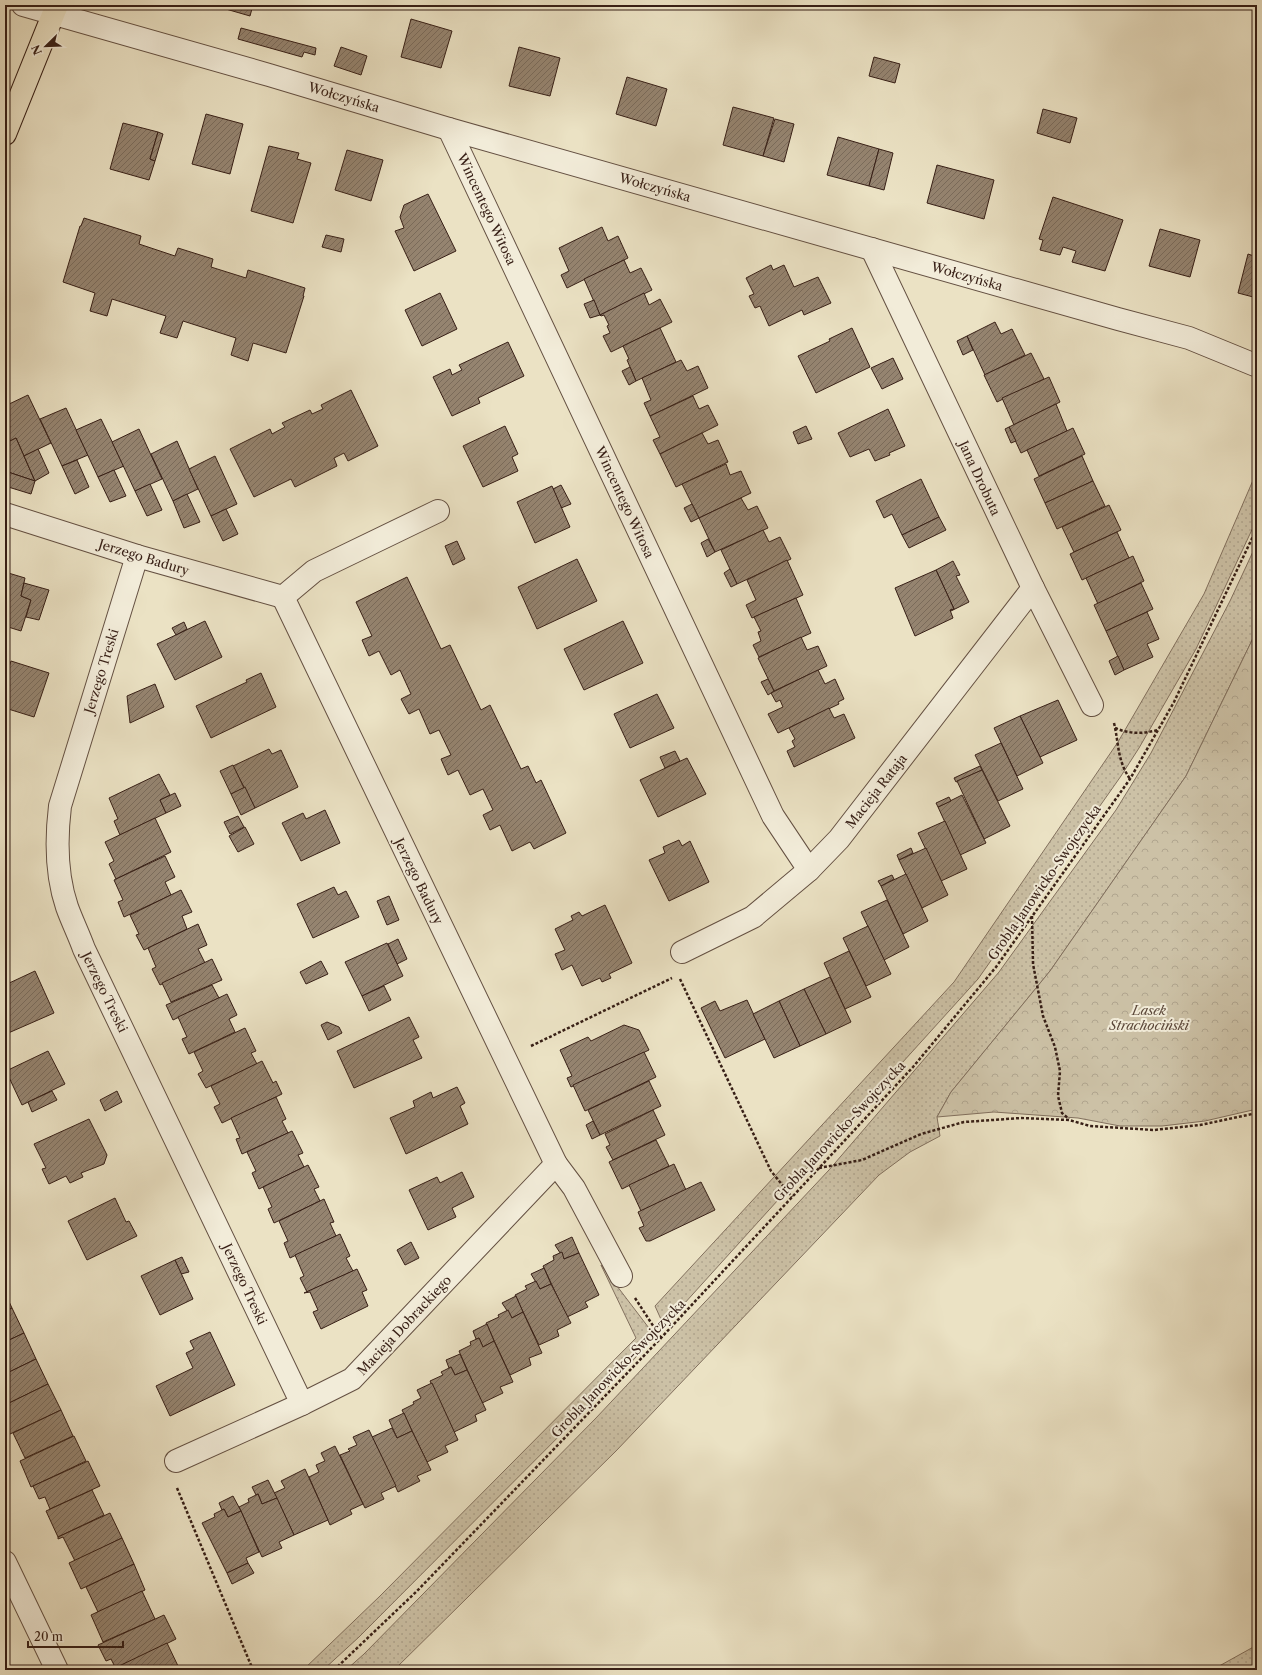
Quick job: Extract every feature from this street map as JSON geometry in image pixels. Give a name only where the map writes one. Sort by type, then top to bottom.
[{"type":"main road","points":[[5,134],[55,9]]},
{"type":"street","name":"Wołczyńska","points":[[24,5],[55,9],[449,129],[1102,315],[1189,338],[1255,365]]},
{"type":"street","name":"Wincentego Witosa","points":[[449,129],[773,816],[809,870]]},
{"type":"street","name":"Jana Drobuta","points":[[872,249],[1033,588],[1092,705]]},
{"type":"street","points":[[283,597],[314,571],[438,511]]},
{"type":"street","name":"Jerzego Badury","points":[[5,514],[137,556],[283,597],[504,1059],[556,1164],[574,1188],[621,1276]]},
{"type":"street","name":"Jerzego Treski","points":[[137,556],[60,806],[57,834],[60,873],[66,905],[84,949],[302,1404]]},
{"type":"street","name":"Macieja Rataja","points":[[682,952],[752,917],[809,870],[839,839],[1033,588]]},
{"type":"street","name":"Macieja Dobrackiego","points":[[176,1461],[302,1404],[352,1379],[556,1164]]},
{"type":"street","points":[[5,1562],[56,1670]]},
{"type":"path","name":"Grobla Janowicko-Swojczycka","points":[[334,1670],[417,1591],[661,1338],[913,1066],[996,968],[1130,779],[1174,702],[1257,528]]},
{"type":"path","points":[[1113,721],[1119,758],[1123,769],[1130,779]]},
{"type":"path","points":[[1115,728],[1137,733],[1147,733],[1158,730]]},
{"type":"path","points":[[1032,916],[1033,964],[1043,1016],[1055,1047],[1060,1071],[1058,1096],[1062,1113],[1069,1120]]},
{"type":"path","points":[[504,1059],[678,976],[771,1171],[792,1197]]},
{"type":"path","points":[[819,1168],[862,1160],[921,1134],[964,1122],[1021,1118],[1069,1120],[1090,1126],[1154,1130],[1200,1125],[1257,1113]]},
{"type":"path","points":[[641,1308],[661,1338]]},
{"type":"path","points":[[176,1461],[174,1481],[253,1670]]},
{"type":"green space","points":[[1257,471],[1257,519],[1196,649],[1139,748],[1121,776],[978,979],[664,1326],[655,1306],[954,982],[1118,742],[1204,594]]},
{"type":"green space","points":[[1257,543],[1257,630],[1186,776],[1050,971],[951,1092],[937,1117],[940,1136],[910,1152],[879,1175],[616,1451],[394,1670],[346,1670],[364,1654],[596,1418],[829,1170],[999,972],[1116,810],[1151,753],[1230,601]]},
{"type":"green space","name":"Lasek Strachociński","points":[[1257,630],[1257,1109],[1205,1121],[1162,1126],[1120,1126],[1078,1118],[994,1112],[937,1117],[951,1092],[1050,971],[1186,776]]},
{"type":"green space","points":[[601,1265],[655,1336],[617,1378],[359,1637],[323,1670],[303,1670],[380,1596],[636,1338]]},
{"type":"green space","points":[[1257,1645],[1257,1670],[1212,1670]]},
{"type":"building","points":[[212,5],[253,5],[250,16]]},
{"type":"building","points":[[411,19],[452,31],[441,68],[401,57]]},
{"type":"building","points":[[241,28],[316,48],[315,55],[304,52],[302,57],[238,39]]},
{"type":"building","points":[[341,47],[367,56],[361,75],[334,66]]},
{"type":"building","points":[[519,47],[560,58],[550,96],[509,86]]},
{"type":"building","points":[[874,57],[900,64],[895,83],[869,76]]},
{"type":"building","points":[[627,77],[667,89],[656,126],[616,114]]},
{"type":"building","points":[[733,107],[774,118],[763,156],[723,145]]},
{"type":"building","points":[[1043,109],[1077,118],[1070,143],[1037,133]]},
{"type":"building","points":[[206,114],[243,124],[230,174],[192,164]]},
{"type":"building","points":[[775,119],[794,124],[784,162],[763,156]]},
{"type":"building","points":[[123,123],[158,132],[150,159],[155,161],[149,180],[110,169]]},
{"type":"building","points":[[158,132],[163,134],[155,161],[150,159]]},
{"type":"building","points":[[838,137],[879,149],[869,186],[827,175]]},
{"type":"building","points":[[269,146],[299,153],[297,159],[311,163],[293,223],[251,211]]},
{"type":"building","points":[[879,149],[893,153],[884,190],[869,186]]},
{"type":"building","points":[[347,150],[383,160],[371,201],[335,190]]},
{"type":"building","points":[[937,165],[994,180],[984,219],[927,203]]},
{"type":"building","points":[[428,194],[456,251],[414,271],[395,231],[404,228],[400,217],[404,205]]},
{"type":"building","points":[[1053,197],[1123,220],[1105,271],[1072,262],[1076,251],[1063,247],[1060,255],[1040,250],[1043,240],[1039,239]]},
{"type":"building","points":[[84,218],[141,236],[139,244],[175,256],[178,248],[213,259],[211,267],[246,278],[248,270],[305,288],[304,296],[286,353],[253,343],[248,361],[231,355],[236,338],[183,321],[177,338],[160,333],[166,316],[112,299],[107,316],[90,311],[95,293],[63,282],[80,226]]},
{"type":"building","points":[[602,227],[608,241],[618,236],[628,258],[567,288],[561,275],[569,271],[559,248]]},
{"type":"building","points":[[1160,229],[1200,240],[1190,277],[1149,266]]},
{"type":"building","points":[[326,235],[344,239],[341,252],[322,247]]},
{"type":"building","points":[[1248,254],[1257,257],[1257,298],[1238,293]]},
{"type":"building","points":[[624,260],[630,273],[641,268],[652,290],[600,315],[584,279]]},
{"type":"building","points":[[771,265],[773,270],[784,265],[794,287],[818,277],[831,303],[804,315],[802,310],[769,326],[760,306],[755,308],[749,296],[754,294],[746,278]]},
{"type":"building","points":[[440,293],[457,329],[422,346],[405,310]]},
{"type":"building","points":[[644,293],[649,305],[660,299],[672,322],[611,352],[603,336],[610,333],[607,326],[609,325],[604,315],[600,315]]},
{"type":"building","points":[[594,300],[600,315],[590,318],[584,304]]},
{"type":"building","points":[[995,322],[1001,334],[1012,329],[1025,355],[985,375],[967,336]]},
{"type":"building","points":[[660,328],[676,362],[636,381],[623,346]]},
{"type":"building","points":[[852,328],[870,367],[816,393],[798,356],[830,341],[829,339]]},
{"type":"building","points":[[967,336],[973,350],[963,355],[957,341]]},
{"type":"building","points":[[508,342],[524,376],[478,398],[480,403],[452,416],[433,377],[450,369],[452,375],[462,370],[459,365]]},
{"type":"building","points":[[1031,353],[1044,379],[997,402],[984,375]]},
{"type":"building","points":[[893,358],[903,379],[882,389],[871,368]]},
{"type":"building","points":[[681,360],[687,371],[698,366],[708,388],[650,416],[644,403],[651,400],[642,378]]},
{"type":"building","points":[[630,367],[636,381],[629,385],[622,371]]},
{"type":"building","points":[[1049,377],[1060,402],[1014,425],[1002,398]]},
{"type":"building","points":[[351,390],[378,446],[348,461],[344,453],[334,458],[337,466],[295,487],[291,479],[254,497],[230,449],[270,429],[272,434],[285,427],[282,423],[310,410],[312,414],[323,409],[321,405]]},
{"type":"building","points":[[28,395],[51,443],[24,456],[16,438],[10,441],[6,430],[10,427],[5,417],[5,406]]},
{"type":"building","points":[[693,396],[699,409],[708,405],[718,425],[660,454],[653,440],[660,437],[650,416]]},
{"type":"building","points":[[1056,404],[1067,431],[1021,453],[1009,427]]},
{"type":"building","points":[[66,408],[88,455],[62,466],[40,419]]},
{"type":"building","points":[[888,409],[905,446],[889,453],[890,455],[875,461],[869,449],[850,457],[838,433]]},
{"type":"building","points":[[101,419],[124,466],[98,477],[76,430]]},
{"type":"building","points":[[505,426],[518,454],[512,457],[518,471],[483,487],[463,446]]},
{"type":"building","points":[[806,426],[812,439],[798,444],[793,432]]},
{"type":"building","points":[[1009,427],[1016,441],[1011,443],[1005,429]]},
{"type":"building","points":[[1073,428],[1085,454],[1039,476],[1027,450]]},
{"type":"building","points":[[139,429],[162,479],[135,491],[112,442]]},
{"type":"building","points":[[5,431],[10,441],[16,438],[35,481],[5,471]]},
{"type":"building","points":[[702,433],[708,444],[718,440],[728,462],[676,487],[660,454]]},
{"type":"building","points":[[177,441],[198,489],[173,501],[151,454]]},
{"type":"building","points":[[38,449],[49,473],[35,481],[24,456]]},
{"type":"building","points":[[215,456],[237,504],[211,516],[189,469]]},
{"type":"building","points":[[1082,456],[1093,481],[1045,503],[1034,479]]},
{"type":"building","points":[[77,460],[89,487],[75,494],[62,466]]},
{"type":"building","points":[[726,464],[730,475],[741,471],[751,493],[699,518],[682,484]]},
{"type":"building","points":[[114,470],[126,496],[110,502],[98,477]]},
{"type":"building","points":[[5,471],[35,481],[31,494],[5,486]]},
{"type":"building","points":[[921,479],[939,517],[902,535],[892,514],[884,518],[876,501]]},
{"type":"building","points":[[1093,481],[1105,506],[1057,529],[1045,503]]},
{"type":"building","points":[[150,484],[162,510],[147,516],[135,491]]},
{"type":"building","points":[[561,485],[571,504],[561,508],[553,489]]},
{"type":"building","points":[[552,486],[570,527],[535,543],[517,502]]},
{"type":"building","points":[[187,494],[200,522],[184,528],[173,501]]},
{"type":"building","points":[[741,498],[748,510],[757,506],[768,528],[715,552],[699,518]]},
{"type":"building","points":[[692,504],[699,518],[691,522],[684,508]]},
{"type":"building","points":[[1109,505],[1121,530],[1074,552],[1062,527]]},
{"type":"building","points":[[226,509],[238,534],[223,541],[211,516]]},
{"type":"building","points":[[939,517],[946,530],[909,548],[902,535]]},
{"type":"building","points":[[763,530],[769,542],[780,537],[791,559],[737,584],[721,550]]},
{"type":"building","points":[[1117,532],[1129,558],[1082,580],[1070,554]]},
{"type":"building","points":[[708,539],[715,552],[707,557],[701,543]]},
{"type":"building","points":[[457,541],[465,559],[453,565],[445,546]]},
{"type":"building","points":[[1133,556],[1144,581],[1098,604],[1086,578]]},
{"type":"building","points":[[577,559],[597,601],[537,629],[518,587]]},
{"type":"building","points":[[787,560],[803,595],[752,618],[746,605],[756,600],[747,580]]},
{"type":"building","points":[[953,561],[960,575],[956,576],[969,602],[951,611],[950,610],[954,609],[936,570]]},
{"type":"building","points":[[730,569],[737,584],[731,587],[724,573]]},
{"type":"building","points":[[936,570],[954,609],[950,610],[953,618],[915,636],[895,588]]},
{"type":"building","points":[[5,572],[25,578],[21,596],[31,600],[21,631],[5,626]]},
{"type":"building","points":[[407,577],[441,649],[450,645],[481,710],[490,705],[521,769],[528,766],[536,783],[541,780],[566,833],[534,849],[530,842],[512,851],[500,825],[490,830],[483,815],[493,810],[483,789],[470,795],[458,770],[448,775],[441,759],[451,755],[439,730],[430,734],[419,709],[409,714],[401,699],[411,694],[400,670],[391,675],[379,651],[369,656],[362,640],[372,636],[356,602]]},
{"type":"building","points":[[24,583],[49,590],[39,620],[26,617],[31,600],[21,596]]},
{"type":"building","points":[[1141,583],[1153,609],[1106,631],[1094,605]]},
{"type":"building","points":[[796,598],[811,633],[759,657],[753,645],[761,641],[758,632],[761,631],[754,617]]},
{"type":"building","points":[[1147,612],[1159,639],[1147,644],[1153,657],[1124,670],[1106,631]]},
{"type":"building","points":[[205,621],[222,657],[175,680],[157,644]]},
{"type":"building","points":[[623,621],[643,663],[584,690],[564,649]]},
{"type":"building","points":[[184,622],[187,629],[176,635],[172,628]]},
{"type":"building","points":[[801,637],[807,650],[818,646],[827,666],[774,691],[758,658]]},
{"type":"building","points":[[1118,656],[1124,670],[1115,675],[1109,661]]},
{"type":"building","points":[[11,661],[49,673],[34,717],[5,708],[5,679]]},
{"type":"building","points":[[818,670],[825,684],[835,679],[844,699],[838,702],[839,704],[778,733],[768,714],[783,707],[780,700],[776,702],[771,693]]},
{"type":"building","points":[[261,673],[276,707],[211,738],[196,706],[247,682],[246,680]]},
{"type":"building","points":[[768,679],[774,691],[768,695],[761,682]]},
{"type":"building","points":[[155,684],[164,707],[130,723],[127,696]]},
{"type":"building","points":[[657,694],[674,728],[630,748],[614,714]]},
{"type":"building","points":[[1058,700],[1077,740],[1040,757],[1020,716]]},
{"type":"building","points":[[829,708],[834,718],[844,714],[855,738],[794,767],[787,751],[795,747],[792,741],[795,739],[789,728]]},
{"type":"building","points":[[1020,716],[1043,763],[1017,776],[994,728]]},
{"type":"building","points":[[1001,743],[1023,789],[998,801],[975,755]]},
{"type":"building","points":[[269,749],[272,754],[281,750],[298,787],[255,808],[233,766]]},
{"type":"building","points":[[675,751],[680,761],[665,768],[660,757]]},
{"type":"building","points":[[687,758],[706,794],[658,817],[640,780]]},
{"type":"building","points":[[233,765],[244,788],[231,794],[220,771]]},
{"type":"building","points":[[980,766],[982,770],[956,782],[954,778]]},
{"type":"building","points":[[982,770],[1010,826],[984,839],[957,781]]},
{"type":"building","points":[[159,774],[170,795],[160,800],[166,813],[120,835],[114,821],[118,819],[109,798]]},
{"type":"building","points":[[245,787],[255,808],[241,815],[231,794]]},
{"type":"building","points":[[175,793],[181,806],[166,813],[160,800]]},
{"type":"building","points":[[962,795],[986,843],[960,855],[938,807]]},
{"type":"building","points":[[949,797],[951,801],[938,807],[936,803]]},
{"type":"building","points":[[325,810],[340,843],[301,861],[282,823],[303,813],[306,819]]},
{"type":"building","points":[[238,816],[244,827],[230,834],[224,822]]},
{"type":"building","points":[[155,818],[171,852],[116,879],[109,864],[114,861],[105,842]]},
{"type":"building","points":[[945,821],[967,869],[941,881],[918,833]]},
{"type":"building","points":[[5,822],[8,857],[5,857]]},
{"type":"building","points":[[245,827],[254,844],[238,852],[229,836]]},
{"type":"building","points":[[679,840],[682,846],[690,841],[709,882],[669,901],[649,860],[665,853],[663,847]]},
{"type":"building","points":[[911,848],[913,853],[899,860],[897,855]]},
{"type":"building","points":[[926,848],[948,895],[922,908],[899,860]]},
{"type":"building","points":[[165,856],[175,877],[165,882],[171,895],[124,917],[118,902],[123,900],[114,880]]},
{"type":"building","points":[[906,874],[928,921],[903,934],[881,886]]},
{"type":"building","points":[[892,875],[894,879],[881,886],[878,881]]},
{"type":"building","points":[[334,887],[338,895],[346,891],[359,917],[313,938],[297,904]]},
{"type":"building","points":[[181,890],[192,912],[182,916],[187,929],[144,950],[136,935],[139,934],[130,915]]},
{"type":"building","points":[[389,896],[399,920],[387,925],[377,901]]},
{"type":"building","points":[[887,900],[909,947],[884,960],[861,912]]},
{"type":"building","points":[[605,905],[632,963],[609,974],[611,978],[602,982],[600,978],[582,986],[572,965],[562,970],[555,954],[565,950],[555,929],[573,920],[571,916],[579,912],[582,916]]},
{"type":"building","points":[[198,924],[207,945],[198,949],[205,963],[160,985],[152,969],[156,967],[148,948]]},
{"type":"building","points":[[868,926],[891,974],[866,986],[843,938]]},
{"type":"building","points":[[398,939],[407,959],[397,964],[388,944]]},
{"type":"building","points":[[387,943],[403,976],[362,996],[345,962]]},
{"type":"building","points":[[849,951],[871,997],[845,1009],[824,963]]},
{"type":"building","points":[[212,959],[222,980],[171,1002],[162,983]]},
{"type":"building","points":[[321,961],[328,974],[306,984],[300,972]]},
{"type":"building","points":[[35,971],[54,1013],[6,1034],[5,985]]},
{"type":"building","points":[[830,977],[851,1022],[826,1034],[804,989]]},
{"type":"building","points":[[212,985],[219,998],[173,1020],[166,1005]]},
{"type":"building","points":[[384,986],[391,1000],[369,1011],[362,996]]},
{"type":"building","points":[[804,989],[826,1034],[800,1046],[779,1001]]},
{"type":"building","points":[[227,994],[237,1015],[229,1019],[235,1032],[189,1054],[182,1039],[187,1037],[178,1017]]},
{"type":"building","points":[[747,1000],[765,1039],[725,1058],[701,1008],[715,1001],[720,1011]]},
{"type":"building","points":[[779,1001],[800,1046],[774,1058],[753,1014]]},
{"type":"building","points":[[409,1017],[419,1037],[413,1040],[422,1058],[354,1088],[337,1051]]},
{"type":"building","points":[[327,1022],[339,1027],[342,1033],[328,1040],[321,1025]]},
{"type":"building","points":[[624,1025],[639,1030],[649,1050],[571,1087],[567,1078],[572,1076],[560,1050],[588,1037],[591,1041]]},
{"type":"building","points":[[245,1028],[256,1051],[251,1053],[257,1064],[206,1088],[198,1074],[203,1071],[194,1052]]},
{"type":"building","points":[[48,1051],[65,1084],[22,1105],[6,1071]]},
{"type":"building","points":[[644,1052],[656,1077],[585,1111],[573,1085]]},
{"type":"building","points":[[262,1061],[273,1083],[276,1081],[282,1094],[222,1123],[214,1107],[220,1104],[211,1086]]},
{"type":"building","points":[[649,1081],[661,1106],[600,1135],[588,1110]]},
{"type":"building","points":[[457,1087],[465,1103],[460,1106],[468,1124],[406,1154],[390,1118],[415,1107],[413,1101],[431,1092],[433,1098]]},
{"type":"building","points":[[52,1091],[57,1100],[32,1112],[28,1102]]},
{"type":"building","points":[[117,1091],[122,1102],[105,1111],[100,1100]]},
{"type":"building","points":[[276,1097],[286,1119],[282,1121],[288,1133],[242,1154],[236,1139],[240,1138],[231,1118]]},
{"type":"building","points":[[653,1110],[665,1135],[613,1160],[606,1147],[610,1145],[605,1134]]},
{"type":"building","points":[[89,1119],[107,1155],[104,1164],[81,1173],[83,1177],[70,1183],[66,1176],[49,1184],[42,1169],[46,1168],[34,1144]]},
{"type":"building","points":[[593,1121],[600,1135],[592,1139],[586,1125]]},
{"type":"building","points":[[292,1131],[303,1153],[298,1155],[304,1167],[259,1189],[252,1173],[256,1171],[247,1152]]},
{"type":"building","points":[[656,1140],[669,1166],[622,1189],[609,1162]]},
{"type":"building","points":[[674,1164],[686,1190],[641,1211],[629,1185]]},
{"type":"building","points":[[308,1165],[319,1187],[314,1189],[320,1201],[274,1223],[268,1209],[272,1207],[263,1187]]},
{"type":"building","points":[[462,1172],[474,1197],[452,1208],[456,1217],[428,1230],[409,1190],[437,1177],[440,1183]]},
{"type":"building","points":[[701,1182],[715,1210],[650,1241],[646,1241],[639,1228],[644,1226],[638,1212]]},
{"type":"building","points":[[115,1198],[126,1222],[129,1221],[137,1236],[87,1260],[68,1221]]},
{"type":"building","points":[[324,1199],[334,1222],[330,1223],[336,1236],[290,1258],[284,1243],[288,1241],[279,1221]]},
{"type":"building","points":[[340,1234],[350,1256],[346,1258],[353,1271],[307,1292],[300,1278],[304,1276],[295,1255]]},
{"type":"building","points":[[572,1237],[579,1253],[564,1259],[555,1245]]},
{"type":"building","points":[[411,1242],[419,1258],[405,1265],[397,1250]]},
{"type":"building","points":[[562,1252],[564,1259],[579,1253],[599,1295],[585,1302],[588,1307],[567,1317],[543,1266],[554,1260],[553,1256]]},
{"type":"building","points":[[182,1257],[189,1272],[181,1274],[175,1260]]},
{"type":"building","points":[[175,1260],[193,1299],[160,1315],[141,1276]]},
{"type":"building","points":[[544,1268],[551,1284],[540,1289],[531,1274]]},
{"type":"building","points":[[357,1269],[367,1290],[362,1292],[368,1306],[321,1329],[313,1312],[318,1310],[310,1292],[304,1293]]},
{"type":"building","points":[[536,1281],[540,1289],[551,1284],[571,1323],[557,1330],[559,1336],[539,1345],[515,1295],[527,1289],[525,1286]]},
{"type":"building","points":[[5,1293],[12,1308],[5,1311]]},
{"type":"building","points":[[516,1296],[523,1312],[512,1318],[502,1303]]},
{"type":"building","points":[[12,1308],[24,1333],[5,1342],[5,1311]]},
{"type":"building","points":[[508,1310],[512,1318],[523,1312],[542,1353],[529,1358],[531,1365],[510,1375],[486,1323],[499,1317],[498,1315]]},
{"type":"building","points":[[487,1324],[494,1341],[483,1347],[479,1338],[476,1339],[473,1331]]},
{"type":"building","points":[[210,1332],[235,1385],[170,1416],[156,1386],[193,1368],[186,1353],[194,1349],[190,1341]]},
{"type":"building","points":[[24,1333],[36,1359],[5,1374],[5,1342]]},
{"type":"building","points":[[479,1338],[483,1347],[494,1341],[513,1382],[500,1387],[503,1393],[482,1403],[459,1351],[471,1345],[470,1342]]},
{"type":"building","points":[[460,1354],[467,1370],[455,1375],[451,1367],[449,1368],[446,1360]]},
{"type":"building","points":[[36,1359],[48,1384],[5,1405],[5,1374]]},
{"type":"building","points":[[451,1367],[455,1375],[467,1370],[486,1410],[475,1415],[477,1421],[454,1432],[430,1381],[443,1375],[441,1372]]},
{"type":"building","points":[[432,1383],[458,1440],[445,1446],[448,1452],[427,1462],[402,1410],[414,1404],[413,1402],[421,1398],[417,1390]]},
{"type":"building","points":[[48,1384],[61,1410],[10,1434],[5,1425],[5,1405]]},
{"type":"building","points":[[61,1410],[73,1436],[25,1458],[13,1433]]},
{"type":"building","points":[[404,1413],[412,1431],[397,1438],[389,1420]]},
{"type":"building","points":[[392,1428],[397,1438],[412,1431],[431,1470],[417,1476],[420,1481],[398,1492],[372,1437]]},
{"type":"building","points":[[369,1430],[396,1486],[381,1493],[384,1499],[365,1508],[340,1455],[350,1451],[348,1449],[357,1445],[353,1437]]},
{"type":"building","points":[[74,1436],[86,1461],[31,1487],[20,1461]]},
{"type":"building","points":[[335,1446],[363,1504],[350,1510],[352,1514],[330,1525],[309,1477],[319,1472],[316,1465],[325,1461],[321,1453]]},
{"type":"building","points":[[88,1461],[100,1486],[50,1509],[45,1497],[39,1499],[33,1486]]},
{"type":"building","points":[[305,1469],[328,1520],[294,1535],[274,1493],[285,1488],[281,1481]]},
{"type":"building","points":[[268,1480],[277,1498],[262,1504],[258,1494],[256,1495],[252,1487]]},
{"type":"building","points":[[92,1490],[104,1515],[58,1537],[46,1511]]},
{"type":"building","points":[[258,1494],[262,1504],[277,1498],[294,1535],[279,1542],[282,1548],[262,1557],[239,1507],[249,1502],[248,1499]]},
{"type":"building","points":[[233,1496],[241,1511],[228,1517],[224,1509],[222,1510],[219,1503]]},
{"type":"building","points":[[224,1509],[228,1517],[241,1511],[259,1552],[246,1558],[248,1563],[227,1573],[202,1523],[215,1517],[214,1514]]},
{"type":"building","points":[[110,1513],[122,1538],[75,1561],[63,1537],[58,1539],[58,1537]]},
{"type":"building","points":[[122,1538],[134,1564],[81,1589],[69,1563]]},
{"type":"building","points":[[248,1563],[254,1573],[232,1584],[227,1573]]},
{"type":"building","points":[[134,1564],[145,1590],[98,1612],[86,1587]]},
{"type":"building","points":[[142,1591],[155,1619],[103,1642],[91,1615]]},
{"type":"building","points":[[164,1615],[176,1639],[116,1669],[111,1659],[106,1661],[98,1645]]},
{"type":"building","points":[[167,1643],[179,1668],[175,1670],[120,1670],[119,1666]]}]
